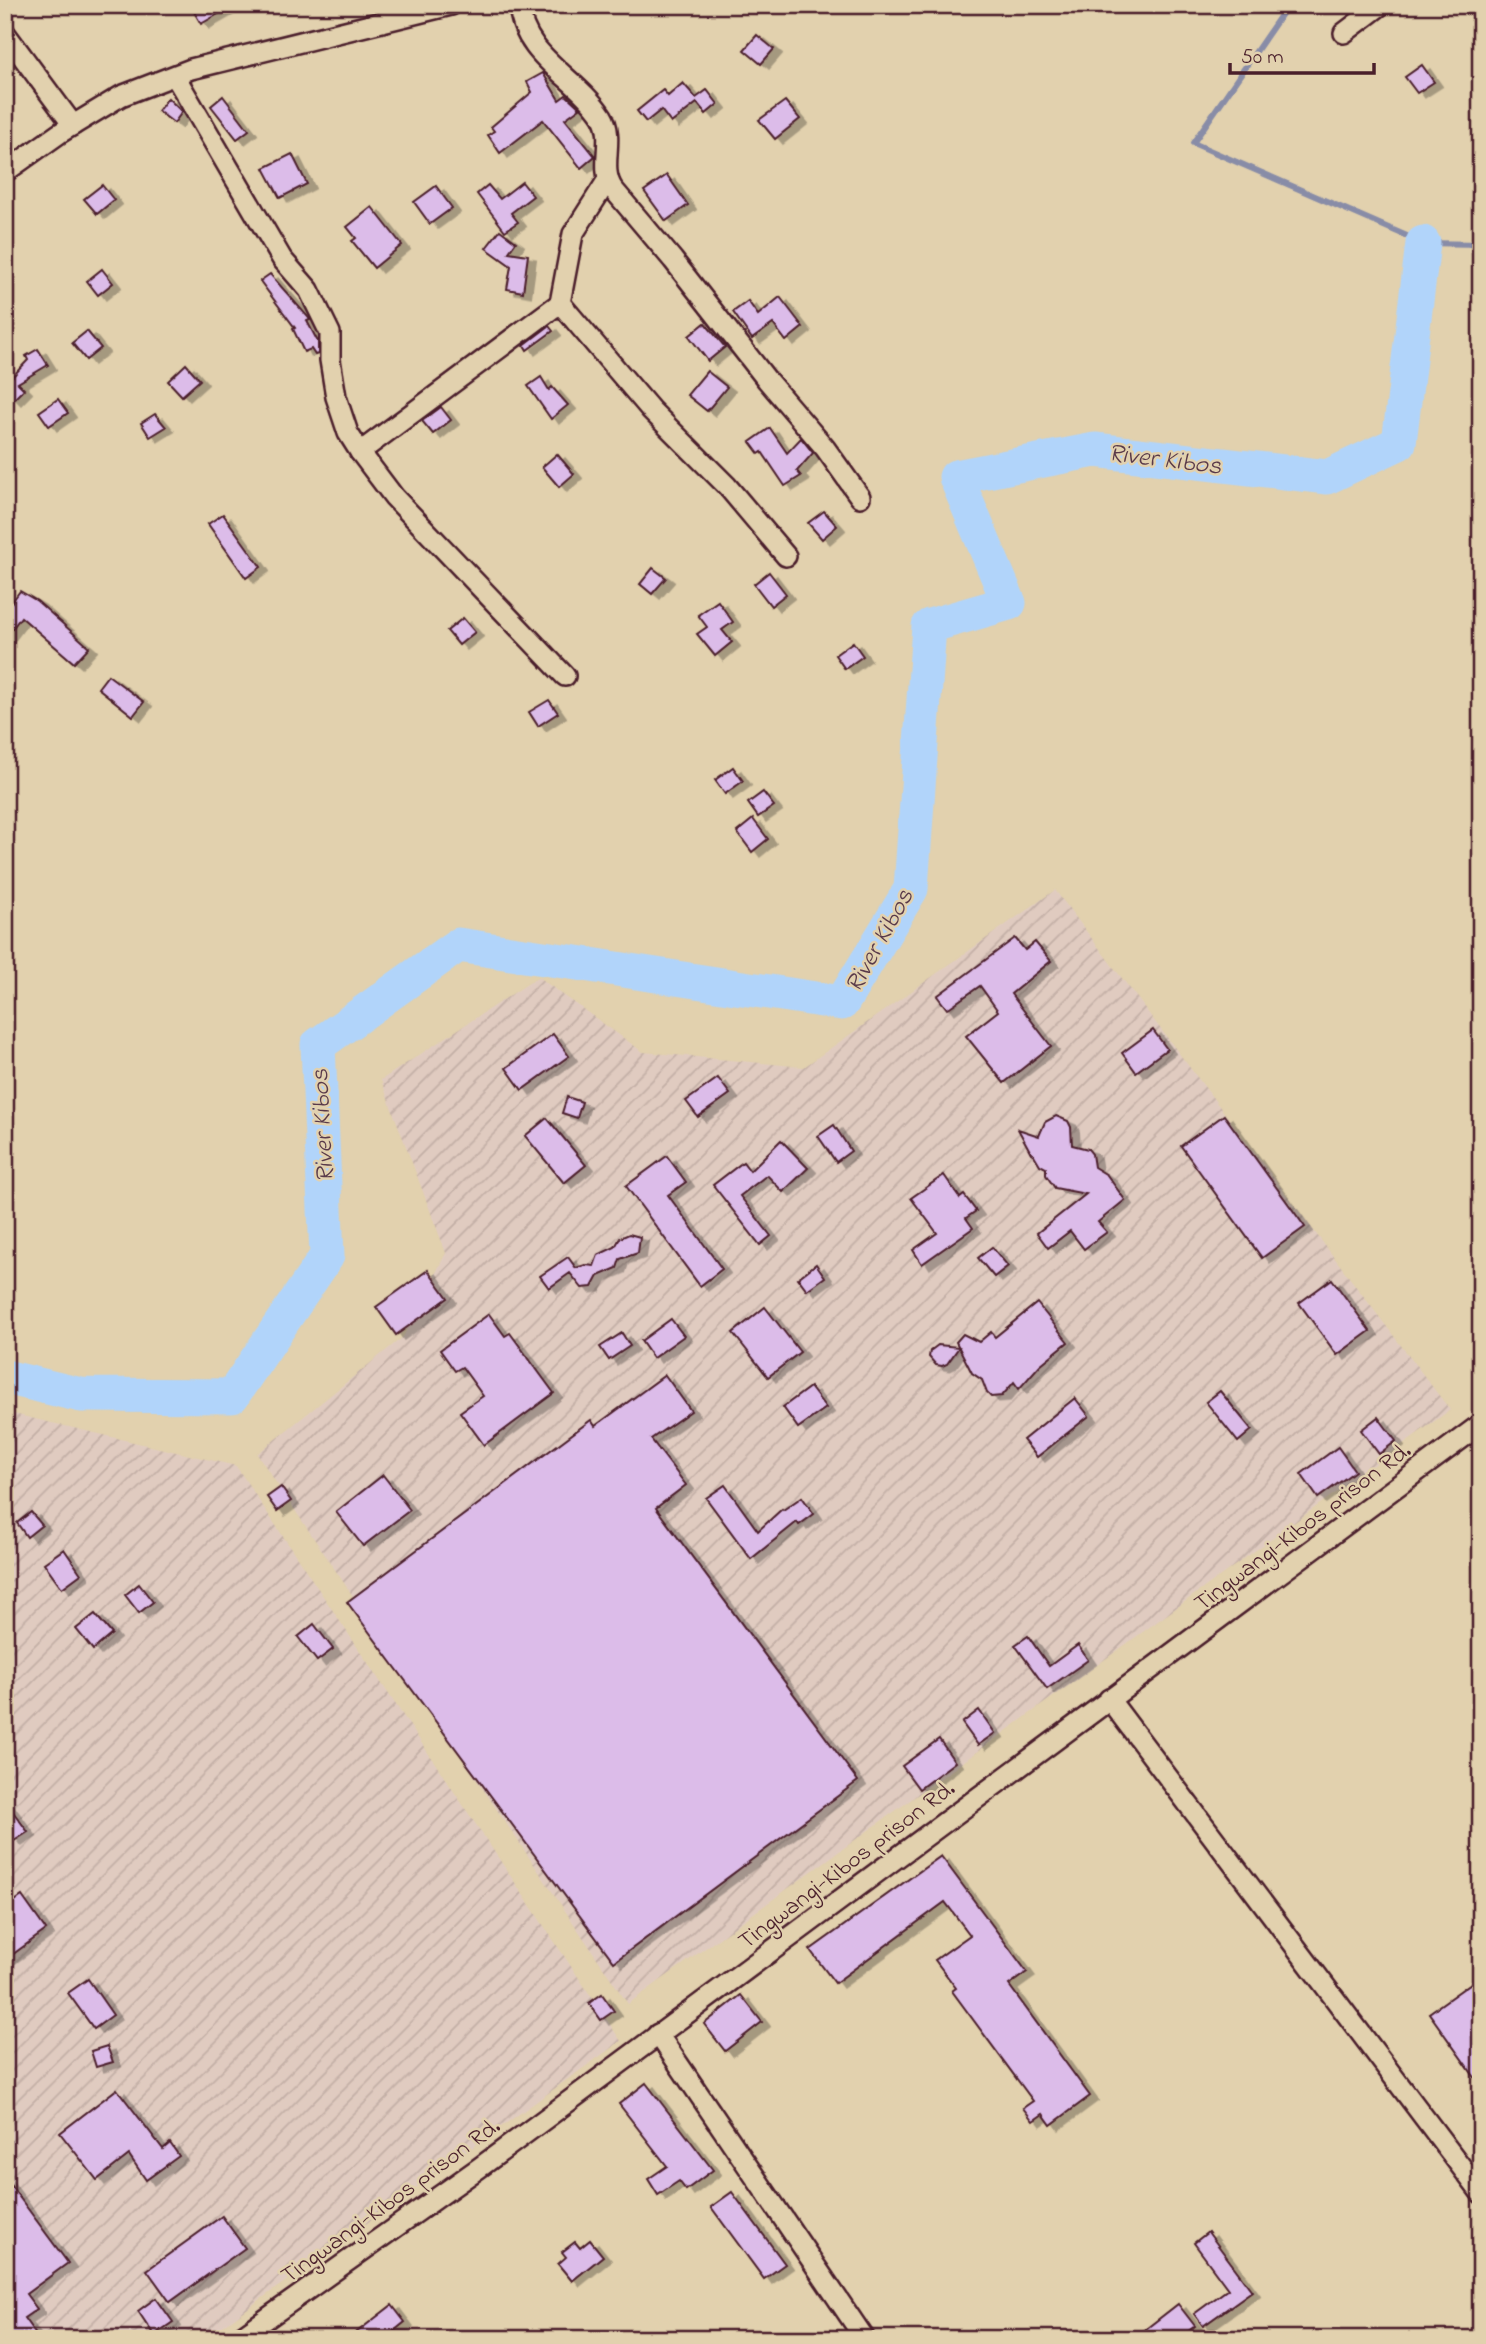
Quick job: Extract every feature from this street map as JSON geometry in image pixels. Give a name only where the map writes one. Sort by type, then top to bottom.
[{"type":"street","points":[[5,172],[121,96],[191,69],[451,5]]},
{"type":"street","points":[[360,452],[560,303],[573,234],[607,181],[608,141],[603,118],[590,100],[534,47],[524,30],[519,5]]},
{"type":"street","points":[[1344,33],[1381,5]]},
{"type":"street","points":[[5,33],[73,125]]},
{"type":"street","points":[[175,76],[282,258],[309,290],[330,333],[330,360],[336,397],[348,433],[360,452],[394,497],[565,676]]},
{"type":"street","points":[[607,181],[825,448],[860,498]]},
{"type":"street","points":[[560,303],[651,410],[727,486],[786,556]]},
{"type":"street","name":"Tingwangi-Kibos prison Rd.","points":[[238,2339],[479,2168],[1481,1424]]},
{"type":"street","points":[[1109,1699],[1481,2193]]},
{"type":"street","points":[[658,2034],[865,2339]]},
{"type":"shaded area","points":[[1055,890],[1450,1410],[628,2004],[257,1454],[403,1337],[446,1253],[381,1080],[538,977],[643,1052],[804,1067]]},
{"type":"shaded area","points":[[5,1412],[236,1466],[621,2041],[205,2339],[5,2339]]},
{"type":"building","points":[[190,5],[234,5],[201,24]]},
{"type":"building","points":[[757,35],[774,49],[761,64],[744,50]]},
{"type":"building","points":[[1422,65],[1434,82],[1417,93],[1405,77]]},
{"type":"building","points":[[543,73],[559,100],[566,95],[580,108],[565,119],[595,156],[581,168],[543,120],[500,153],[488,135],[494,131],[491,127],[532,92],[527,82]]},
{"type":"building","points":[[683,83],[696,98],[707,90],[718,104],[706,114],[697,103],[671,123],[661,110],[646,122],[637,111],[663,90],[668,96]]},
{"type":"building","points":[[223,96],[249,130],[237,139],[211,106]]},
{"type":"building","points":[[168,98],[182,112],[174,123],[158,111]]},
{"type":"building","points":[[785,101],[800,119],[775,139],[759,120]]},
{"type":"building","points":[[292,154],[307,184],[280,198],[264,168]]},
{"type":"building","points":[[667,175],[688,205],[666,221],[644,191]]},
{"type":"building","points":[[522,182],[533,196],[511,213],[518,222],[505,231],[477,194],[488,185],[500,199]]},
{"type":"building","points":[[102,185],[114,200],[97,214],[84,199]]},
{"type":"building","points":[[436,186],[452,208],[430,224],[414,202]]},
{"type":"building","points":[[372,207],[402,245],[374,268],[352,241],[356,238],[347,227]]},
{"type":"building","points":[[500,230],[516,242],[509,252],[528,255],[523,292],[507,289],[511,266],[486,248]]},
{"type":"building","points":[[102,269],[113,283],[98,295],[87,281]]},
{"type":"building","points":[[270,274],[310,320],[307,321],[318,342],[318,354],[315,355],[311,349],[304,352],[293,329],[295,328],[260,281]]},
{"type":"building","points":[[780,297],[803,327],[786,341],[773,324],[752,339],[733,312],[748,301],[758,315]]},
{"type":"building","points":[[705,323],[725,347],[708,361],[689,336]]},
{"type":"building","points":[[549,326],[553,331],[527,350],[524,345]]},
{"type":"building","points":[[87,331],[101,348],[86,360],[72,343]]},
{"type":"building","points":[[38,349],[48,365],[18,383],[24,389],[13,400],[5,392],[5,370],[12,377],[28,360],[26,356]]},
{"type":"building","points":[[186,364],[200,380],[182,396],[168,381]]},
{"type":"building","points":[[707,371],[727,387],[707,411],[687,395]]},
{"type":"building","points":[[541,377],[549,390],[552,387],[568,405],[551,419],[528,386]]},
{"type":"building","points":[[58,399],[68,413],[49,426],[39,412]]},
{"type":"building","points":[[441,407],[451,420],[433,434],[422,421]]},
{"type":"building","points":[[155,414],[166,427],[150,437],[141,423]]},
{"type":"building","points":[[770,428],[787,453],[801,438],[813,453],[797,471],[801,476],[785,486],[762,452],[759,454],[750,442]]},
{"type":"building","points":[[557,454],[574,474],[559,487],[542,467]]},
{"type":"building","points":[[824,511],[837,526],[822,539],[808,523]]},
{"type":"building","points":[[223,514],[261,567],[246,578],[208,524]]},
{"type":"building","points":[[653,568],[666,578],[652,594],[640,584]]},
{"type":"building","points":[[769,572],[786,594],[771,606],[754,584]]},
{"type":"building","points":[[20,591],[37,601],[89,647],[74,663],[21,617],[5,638],[5,611]]},
{"type":"building","points":[[718,601],[733,622],[722,630],[732,642],[715,656],[697,634],[707,627],[698,615]]},
{"type":"building","points":[[463,618],[475,632],[459,645],[447,631]]},
{"type":"building","points":[[853,642],[863,656],[845,669],[835,655]]},
{"type":"building","points":[[108,675],[144,702],[133,716],[98,688]]},
{"type":"building","points":[[549,700],[558,713],[538,726],[529,712]]},
{"type":"building","points":[[733,767],[743,781],[725,794],[715,780]]},
{"type":"building","points":[[763,792],[774,806],[758,817],[748,803]]},
{"type":"building","points":[[753,819],[768,839],[752,852],[737,832]]},
{"type":"building","points":[[1015,938],[1025,950],[1035,942],[1051,961],[1011,994],[1051,1046],[1004,1083],[966,1036],[998,1011],[980,986],[947,1009],[937,996]]},
{"type":"building","points":[[1153,1030],[1167,1049],[1136,1072],[1122,1053]]},
{"type":"building","points":[[553,1034],[569,1056],[522,1090],[506,1068]]},
{"type":"building","points":[[718,1078],[730,1094],[698,1117],[686,1101]]},
{"type":"building","points":[[567,1097],[582,1102],[577,1118],[562,1113]]},
{"type":"building","points":[[1224,1115],[1305,1227],[1262,1258],[1181,1146]]},
{"type":"building","points":[[1056,1116],[1068,1121],[1072,1145],[1088,1149],[1092,1154],[1094,1167],[1107,1175],[1125,1200],[1098,1222],[1107,1232],[1084,1249],[1070,1231],[1048,1248],[1037,1233],[1086,1194],[1055,1188],[1046,1175],[1046,1168],[1040,1165],[1031,1153],[1018,1129],[1039,1136],[1045,1122]]},
{"type":"building","points":[[547,1118],[586,1165],[564,1183],[525,1136]]},
{"type":"building","points":[[834,1125],[851,1151],[836,1162],[818,1136]]},
{"type":"building","points":[[781,1140],[808,1168],[783,1192],[767,1175],[740,1196],[771,1236],[760,1245],[713,1185],[743,1162],[750,1171]]},
{"type":"building","points":[[667,1156],[686,1182],[668,1195],[722,1269],[700,1286],[626,1186]]},
{"type":"building","points":[[944,1175],[960,1198],[964,1195],[976,1211],[966,1218],[973,1228],[922,1264],[913,1250],[937,1233],[911,1198]]},
{"type":"building","points":[[629,1234],[640,1237],[638,1253],[620,1259],[617,1268],[598,1276],[592,1287],[582,1288],[570,1273],[549,1288],[540,1276],[568,1257],[576,1268],[594,1266],[598,1255],[615,1247],[620,1238]]},
{"type":"building","points":[[992,1247],[1008,1266],[994,1277],[978,1258]]},
{"type":"building","points":[[816,1264],[825,1277],[807,1290],[798,1278]]},
{"type":"building","points":[[428,1270],[448,1298],[396,1335],[376,1307]]},
{"type":"building","points":[[1332,1279],[1370,1331],[1337,1355],[1299,1303]]},
{"type":"building","points":[[1037,1303],[1068,1342],[1040,1365],[1019,1389],[1014,1382],[1002,1396],[991,1397],[982,1380],[972,1373],[956,1342],[963,1334],[979,1342],[991,1332],[995,1337]]},
{"type":"building","points":[[765,1307],[800,1352],[768,1377],[733,1333]]},
{"type":"building","points":[[489,1314],[505,1336],[510,1333],[554,1393],[484,1445],[460,1412],[483,1396],[462,1367],[455,1371],[440,1350]]},
{"type":"building","points":[[671,1319],[684,1336],[653,1358],[641,1341]]},
{"type":"building","points":[[622,1333],[630,1346],[609,1360],[600,1347]]},
{"type":"building","points":[[938,1345],[959,1347],[947,1364],[942,1366],[936,1365],[929,1357],[930,1351]]},
{"type":"building","points":[[665,1375],[691,1411],[651,1439],[686,1485],[656,1508],[858,1781],[614,1962],[347,1602],[591,1420],[595,1426]]},
{"type":"building","points":[[810,1387],[826,1408],[798,1428],[783,1407]]},
{"type":"building","points":[[1220,1391],[1252,1430],[1238,1442],[1206,1402]]},
{"type":"building","points":[[1075,1398],[1089,1416],[1037,1457],[1023,1440]]},
{"type":"building","points":[[1378,1417],[1396,1441],[1379,1454],[1361,1430]]},
{"type":"building","points":[[1338,1447],[1355,1471],[1318,1498],[1301,1474]]},
{"type":"building","points":[[383,1475],[410,1510],[363,1546],[336,1512]]},
{"type":"building","points":[[725,1485],[758,1531],[782,1509],[802,1497],[814,1514],[799,1525],[797,1522],[751,1559],[706,1498]]},
{"type":"building","points":[[281,1487],[291,1501],[277,1511],[267,1497]]},
{"type":"building","points":[[31,1512],[42,1525],[27,1537],[17,1523]]},
{"type":"building","points":[[64,1549],[81,1574],[62,1588],[44,1563]]},
{"type":"building","points":[[139,1584],[153,1602],[139,1613],[125,1595]]},
{"type":"building","points":[[95,1614],[112,1634],[93,1650],[76,1629]]},
{"type":"building","points":[[314,1624],[333,1649],[317,1661],[298,1637]]},
{"type":"building","points":[[1028,1636],[1049,1666],[1078,1645],[1088,1660],[1047,1689],[1015,1645]]},
{"type":"building","points":[[979,1710],[995,1733],[978,1745],[962,1723]]},
{"type":"building","points":[[939,1739],[955,1762],[919,1789],[902,1766]]},
{"type":"building","points":[[5,1801],[28,1832],[14,1841],[5,1829]]},
{"type":"building","points":[[941,1856],[1027,1972],[1009,1985],[1090,2096],[1051,2125],[1043,2114],[1033,2121],[1023,2108],[1033,2101],[952,1991],[956,1988],[935,1960],[970,1935],[945,1902],[835,1983],[810,1950]]},
{"type":"building","points":[[22,1896],[46,1930],[5,1960],[5,1908]]},
{"type":"building","points":[[1481,1976],[1481,2086],[1429,2013]]},
{"type":"building","points":[[88,1979],[113,2015],[94,2029],[68,1993]]},
{"type":"building","points":[[602,1994],[614,2011],[601,2020],[589,2003]]},
{"type":"building","points":[[741,1995],[762,2022],[725,2051],[704,2024]]},
{"type":"building","points":[[107,2046],[113,2062],[96,2067],[91,2051]]},
{"type":"building","points":[[646,2083],[713,2170],[686,2190],[679,2181],[658,2195],[648,2179],[667,2166],[619,2104]]},
{"type":"building","points":[[117,2089],[163,2149],[170,2143],[179,2156],[146,2180],[129,2155],[97,2180],[60,2133]]},
{"type":"building","points":[[5,2178],[68,2263],[26,2294],[37,2309],[24,2318],[39,2339],[5,2339]]},
{"type":"building","points":[[732,2192],[785,2264],[764,2279],[711,2207]]},
{"type":"building","points":[[222,2216],[245,2248],[170,2302],[147,2270]]},
{"type":"building","points":[[1208,2232],[1252,2291],[1203,2326],[1194,2314],[1228,2289],[1194,2243]]},
{"type":"building","points":[[590,2240],[603,2256],[572,2281],[558,2264],[566,2257],[562,2252],[575,2242],[580,2248]]},
{"type":"building","points":[[156,2298],[173,2322],[154,2335],[138,2311]]},
{"type":"building","points":[[1178,2304],[1195,2326],[1178,2339],[1133,2339]]},
{"type":"building","points":[[392,2305],[405,2322],[384,2339],[348,2339]]},
{"type":"waterway","points":[[1288,5],[1193,143],[1423,243],[1481,244]]},
{"type":"waterway","name":"River Kibos","points":[[5,1377],[81,1395],[232,1396],[327,1256],[318,1045],[458,945],[842,1003],[911,889],[929,626],[1009,603],[956,477],[1095,450],[1327,477],[1399,443],[1423,243]]}]
